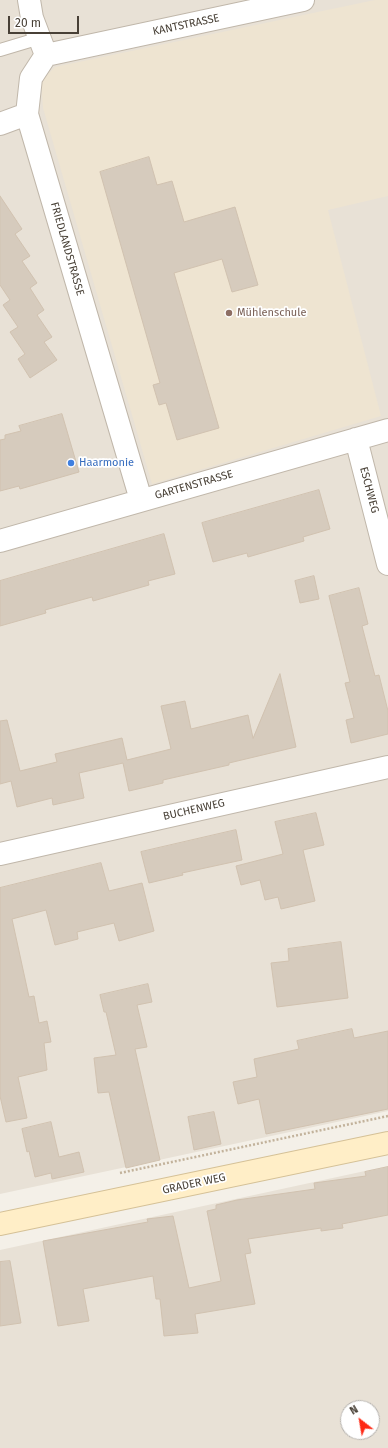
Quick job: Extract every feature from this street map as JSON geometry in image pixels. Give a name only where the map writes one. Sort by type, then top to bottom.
[{"type":"street","points":[[29,0],[32,18],[43,47]]},
{"type":"street","name":"KANTSTRASSE","points":[[43,47],[303,0]]},
{"type":"street","name":"FRIEDLANDSTRASSE","points":[[43,47],[30,78],[27,114],[141,500]]},
{"type":"street","points":[[0,124],[27,114]]},
{"type":"street","name":"GARTENSTRASSE","points":[[0,541],[388,430]]},
{"type":"street","name":"ESCHWEG","points":[[356,439],[388,564]]},
{"type":"street","name":"BUCHENWEG","points":[[0,854],[388,767]]},
{"type":"street","name":"GRADER WEG","points":[[0,1224],[388,1143]]},
{"type":"lane","points":[[0,50],[43,47]]},
{"type":"path","points":[[115,1174],[388,1116]]},
{"type":"shaded area","points":[[0,0],[388,0],[388,1111],[0,1194]]},
{"type":"shaded area","name":"Mühlenschule","points":[[375,0],[388,0],[388,196],[328,210],[381,416],[152,484],[43,108],[41,81],[55,67]]},
{"type":"shaded area","points":[[388,1166],[388,1448],[0,1448],[0,1250]]},
{"type":"building","points":[[149,157],[157,185],[172,181],[184,222],[235,207],[258,285],[232,292],[222,259],[174,273],[219,428],[177,440],[166,403],[159,405],[153,385],[160,383],[100,172]]},
{"type":"building","points":[[0,196],[22,229],[15,234],[30,256],[22,261],[37,283],[30,288],[44,310],[37,315],[52,337],[44,342],[57,360],[30,378],[18,359],[25,354],[10,332],[18,327],[3,305],[10,300],[0,285]]},
{"type":"building","points":[[62,414],[79,472],[20,489],[19,486],[0,491],[0,440],[5,439],[5,435],[21,431],[19,426]]},
{"type":"building","points":[[319,490],[330,529],[303,537],[304,541],[248,557],[247,553],[213,562],[202,523]]},
{"type":"building","points":[[164,534],[175,574],[148,581],[149,585],[93,601],[92,597],[45,610],[46,613],[0,626],[0,581]]},
{"type":"building","points":[[314,576],[319,599],[300,603],[295,581]]},
{"type":"building","points":[[359,588],[368,624],[362,626],[375,676],[379,675],[388,711],[388,734],[351,743],[346,720],[354,718],[345,683],[350,682],[329,596]]},
{"type":"building","points":[[280,674],[296,747],[229,763],[229,765],[163,780],[163,783],[129,791],[123,763],[79,773],[84,798],[53,805],[52,798],[17,807],[11,781],[0,784],[0,721],[7,720],[20,771],[57,762],[55,754],[122,738],[127,760],[171,749],[161,706],[185,701],[191,729],[248,715],[253,738]]},
{"type":"building","points":[[316,813],[324,845],[303,850],[315,901],[281,909],[278,897],[265,900],[260,880],[241,885],[236,866],[283,854],[275,822]]},
{"type":"building","points":[[236,830],[242,860],[182,873],[183,875],[149,883],[141,852]]},
{"type":"building","points":[[101,863],[109,891],[142,883],[154,931],[119,941],[114,923],[77,932],[78,939],[55,945],[46,910],[12,919],[29,997],[34,996],[39,1023],[47,1021],[51,1042],[44,1043],[47,1070],[18,1077],[27,1118],[6,1122],[0,1096],[0,888]]},
{"type":"building","points":[[341,942],[348,998],[277,1007],[271,963],[289,961],[288,949]]},
{"type":"building","points":[[148,984],[152,1002],[137,1005],[147,1047],[135,1049],[160,1160],[126,1168],[109,1092],[98,1093],[94,1058],[116,1055],[106,1012],[104,1012],[100,995]]},
{"type":"building","points":[[352,1029],[354,1038],[388,1031],[388,1109],[266,1134],[259,1099],[238,1104],[233,1082],[257,1077],[254,1059],[299,1049],[297,1041]]},
{"type":"building","points":[[214,1112],[221,1144],[194,1150],[188,1117]]},
{"type":"building","points":[[51,1122],[59,1157],[79,1152],[84,1172],[52,1179],[51,1173],[35,1177],[22,1129]]},
{"type":"building","points":[[388,1167],[388,1215],[342,1224],[343,1228],[321,1231],[321,1228],[248,1239],[251,1253],[245,1254],[255,1304],[195,1314],[198,1333],[164,1336],[160,1299],[156,1299],[153,1276],[83,1289],[89,1321],[58,1326],[43,1241],[148,1222],[147,1219],[173,1216],[189,1288],[221,1281],[207,1211],[216,1209],[216,1205],[237,1200],[315,1189],[314,1183],[366,1176],[365,1172]]},
{"type":"building","points":[[10,1261],[21,1323],[0,1326],[0,1262]]},
{"type":"place","name":"Mühlenschule","points":[[229,313]]},
{"type":"place","name":"Haarmonie","points":[[71,463]]}]
